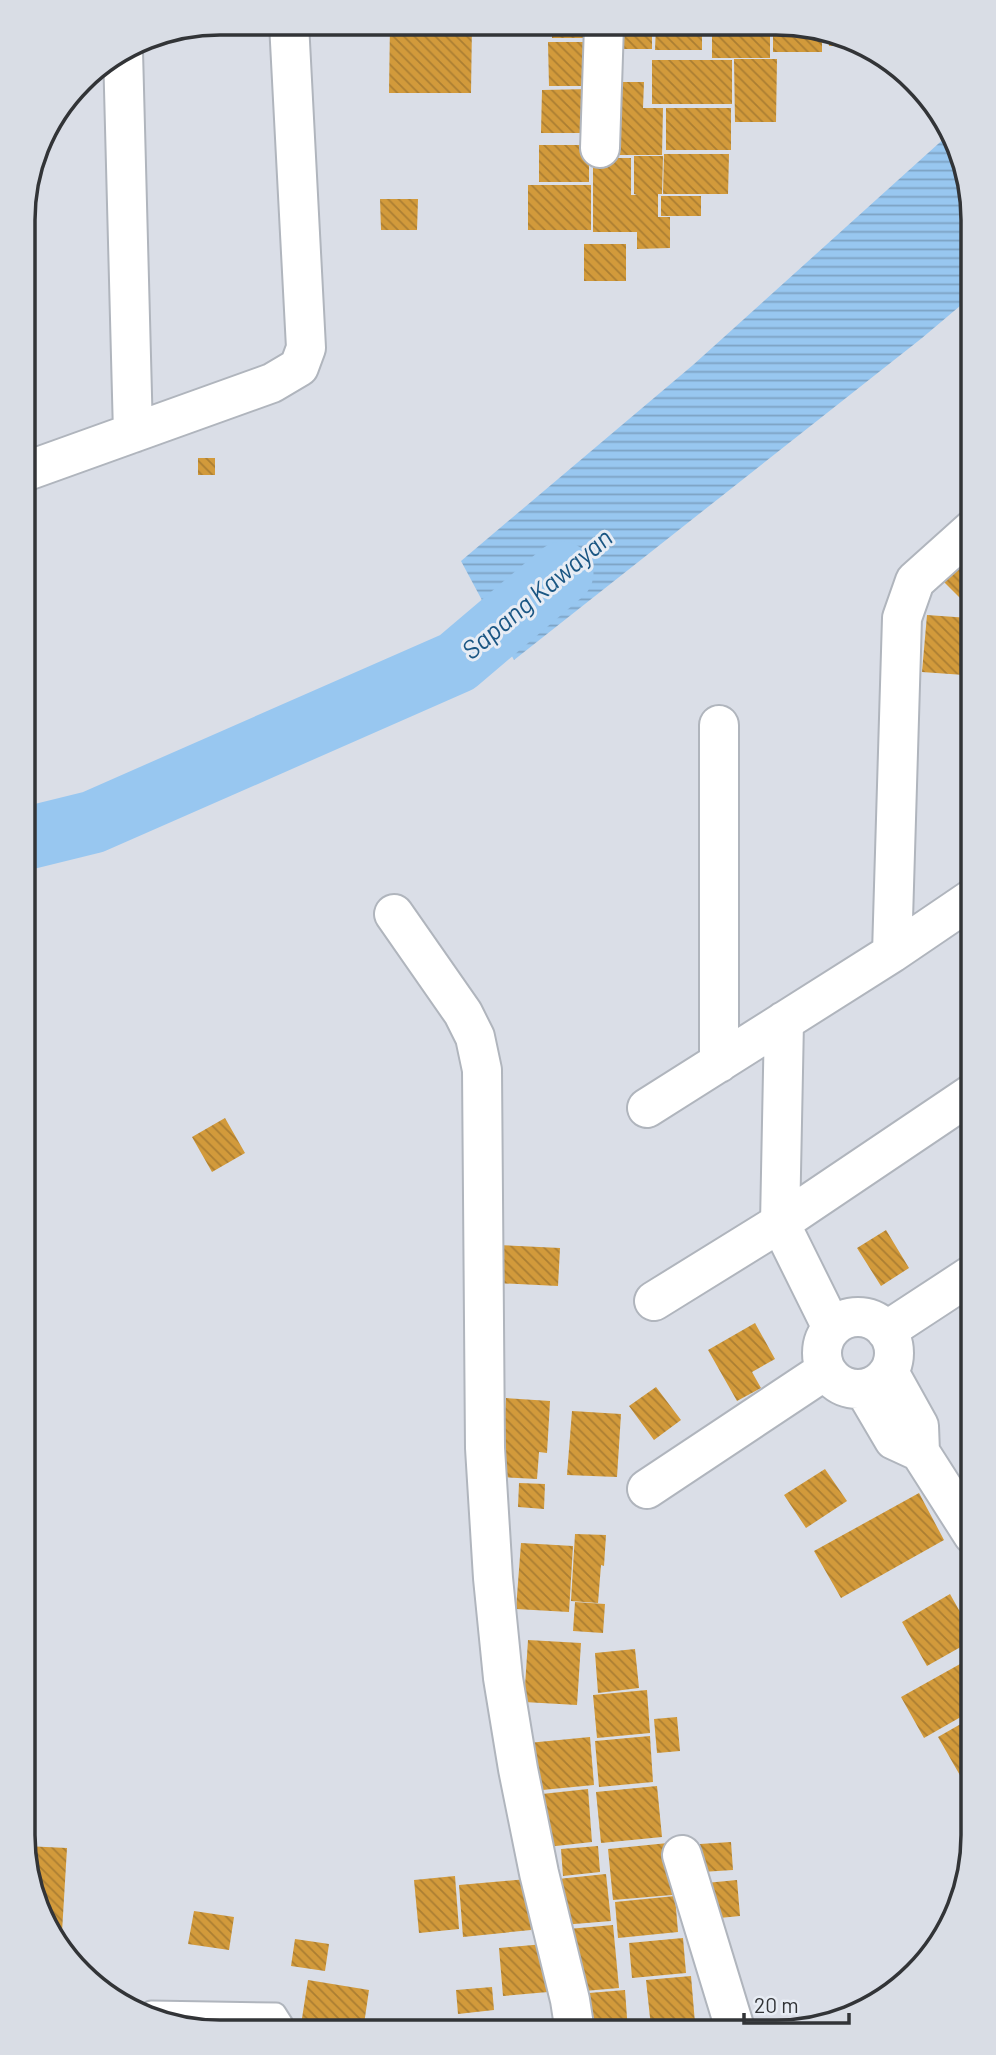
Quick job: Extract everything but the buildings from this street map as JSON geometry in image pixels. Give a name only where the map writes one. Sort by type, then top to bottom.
[{"type":"street","points":[[35,468],[272,383],[299,368],[306,348],[290,35]]},
{"type":"street","points":[[600,148],[604,35]]},
{"type":"street","points":[[123,63],[134,433]]},
{"type":"street","points":[[892,953],[902,618],[915,580],[961,540]]},
{"type":"street","points":[[719,725],[719,1063]]},
{"type":"street","points":[[648,1108],[961,906]]},
{"type":"street","points":[[394,914],[463,1013],[475,1037],[482,1070],[485,1448],[493,1578],[503,1678],[518,1769],[538,1873],[573,2020]]},
{"type":"street","points":[[784,1021],[780,1223],[832,1328]]},
{"type":"street","points":[[654,1301],[780,1223],[961,1101]]},
{"type":"street","points":[[886,1331],[961,1282]]},
{"type":"street","points":[[860,1317],[874,1321],[886,1331],[893,1344],[894,1359],[876,1380],[849,1388],[836,1382],[826,1370],[822,1356],[824,1341],[832,1328],[845,1320],[860,1317]]},
{"type":"street","points":[[647,1489],[826,1370]]},
{"type":"street","points":[[876,1380],[894,1440],[920,1452],[961,1516]]},
{"type":"street","points":[[682,1855],[732,2020]]},
{"type":"lane","points":[[164,2011],[276,2013],[280,2020]]},
{"type":"water","points":[[943,140],[951,161],[961,208],[961,305],[514,660],[461,561],[693,365]]},
{"type":"waterway","name":"Sapang Kawayan","points":[[35,836],[93,822],[457,662],[562,573]]}]
